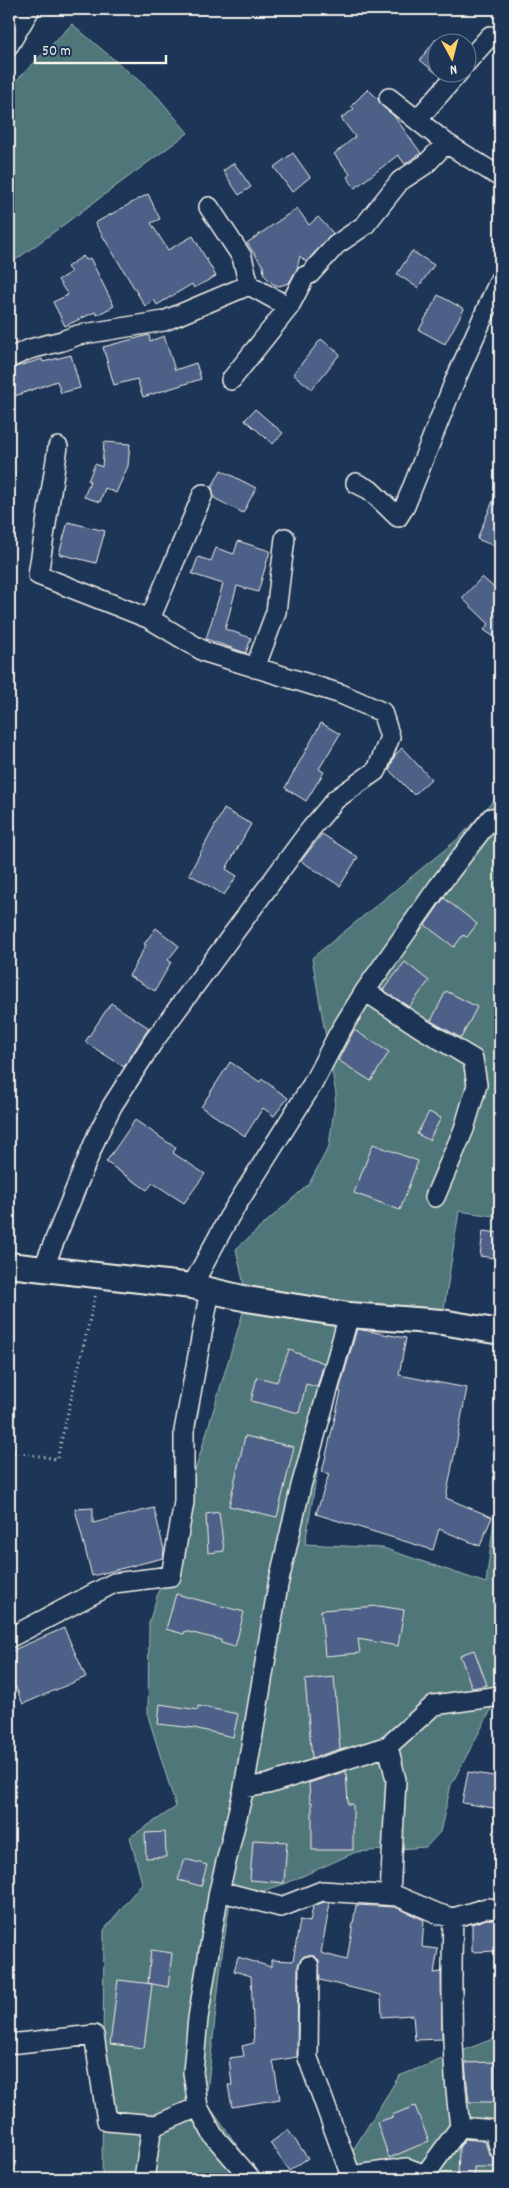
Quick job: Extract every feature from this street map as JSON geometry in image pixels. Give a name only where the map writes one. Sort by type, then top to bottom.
[{"type":"street","points":[[9,44],[30,9]]},
{"type":"street","points":[[476,52],[490,36]]},
{"type":"street","points":[[417,120],[449,82]]},
{"type":"street","points":[[389,98],[446,143],[500,177]]},
{"type":"street","points":[[231,380],[289,307],[305,276],[310,274],[342,240],[365,225],[400,181],[426,164],[446,143]]},
{"type":"street","points":[[209,207],[242,257],[248,285],[289,307]]},
{"type":"street","points":[[356,484],[370,490],[398,517],[405,506],[454,383],[500,279]]},
{"type":"street","points":[[9,358],[30,349],[78,335],[164,321],[248,285]]},
{"type":"street","points":[[43,1269],[97,1136],[112,1106],[143,1058],[257,898],[310,830],[336,799],[377,770],[390,737],[382,712],[341,694],[205,652],[150,619],[38,575],[58,447]]},
{"type":"street","points":[[150,619],[203,494]]},
{"type":"street","points":[[256,668],[276,612],[285,538]]},
{"type":"street","points":[[9,1638],[114,1583],[171,1576],[184,1502],[184,1431],[201,1288],[229,1217],[312,1085],[339,1033],[365,991],[438,887],[491,818]]},
{"type":"street","points":[[365,991],[420,1028],[474,1059],[477,1085],[464,1129],[435,1198]]},
{"type":"street","points":[[9,1265],[201,1288],[247,1299],[349,1316],[442,1322],[500,1332]]},
{"type":"street","points":[[251,2179],[212,2135],[198,2107],[193,2072],[194,2063],[204,1976],[219,1891],[244,1788],[278,1585],[301,1486],[349,1316]]},
{"type":"street","points":[[244,1788],[268,1784],[388,1746],[434,1705],[500,1696]]},
{"type":"street","points":[[388,1746],[396,1780],[390,1895]]},
{"type":"street","points":[[219,1891],[281,1907],[322,1891],[398,1896],[453,1918],[486,1908],[500,1910]]},
{"type":"street","points":[[309,1966],[308,2058],[351,2178],[407,2168],[425,2177],[460,2126],[452,2046],[453,1918]]},
{"type":"street","points":[[9,2044],[94,2035],[107,2121],[156,2125],[198,2107]]},
{"type":"street","points":[[144,2179],[151,2132],[156,2125]]},
{"type":"street","points":[[460,2126],[494,2130],[500,2150]]},
{"type":"path","points":[[9,1451],[57,1459],[100,1276]]},
{"type":"green space","points":[[72,24],[157,96],[188,133],[9,265],[9,88]]},
{"type":"green space","points":[[493,801],[500,802],[500,1217],[459,1211],[442,1322],[349,1316],[335,1366],[305,1544],[383,1548],[486,1583],[500,1473],[500,1645],[491,1710],[451,1785],[440,1832],[426,1847],[356,1852],[287,1883],[230,1902],[222,1955],[206,2102],[261,2179],[102,2179],[104,1930],[142,1883],[130,1837],[176,1807],[148,1716],[149,1623],[247,1299],[236,1249],[309,1184],[329,1146],[336,1094],[312,958],[459,838]]},
{"type":"green space","points":[[500,2036],[500,2179],[335,2179],[399,2076]]},
{"type":"building","points":[[426,52],[426,65],[420,60]]},
{"type":"building","points":[[368,89],[382,106],[394,116],[421,153],[405,164],[398,155],[355,188],[347,177],[350,174],[334,154],[355,137],[341,118],[354,109],[351,106]]},
{"type":"building","points":[[293,153],[310,177],[292,192],[274,167]]},
{"type":"building","points":[[234,163],[251,187],[239,195],[223,171]]},
{"type":"building","points":[[148,194],[160,219],[151,223],[168,250],[193,236],[216,276],[194,288],[192,284],[157,305],[154,300],[145,306],[95,223]]},
{"type":"building","points":[[297,208],[309,225],[318,217],[333,233],[306,262],[300,256],[297,269],[289,283],[279,286],[273,284],[264,275],[263,266],[247,243]]},
{"type":"building","points":[[412,251],[434,265],[418,288],[397,274]]},
{"type":"building","points":[[83,256],[86,260],[90,258],[114,306],[97,315],[95,312],[65,326],[53,302],[68,295],[58,280],[71,272],[67,267]]},
{"type":"building","points":[[438,295],[464,309],[445,344],[419,330]]},
{"type":"building","points":[[149,335],[150,341],[164,336],[175,370],[196,363],[201,379],[143,397],[137,379],[114,385],[103,347]]},
{"type":"building","points":[[321,339],[340,354],[312,389],[293,374]]},
{"type":"building","points":[[71,355],[80,388],[61,393],[57,381],[9,398],[9,369],[42,359],[43,362]]},
{"type":"building","points":[[255,409],[283,433],[273,444],[245,420]]},
{"type":"building","points":[[104,442],[130,444],[128,466],[116,493],[105,488],[100,502],[84,497],[95,464],[102,467]]},
{"type":"building","points":[[221,470],[256,488],[243,513],[214,498],[212,487]]},
{"type":"building","points":[[500,484],[500,548],[477,539]]},
{"type":"building","points":[[68,522],[105,531],[96,563],[59,554]]},
{"type":"building","points":[[238,541],[270,551],[258,592],[237,586],[225,629],[251,638],[246,653],[206,639],[223,584],[192,574],[198,557],[211,561],[216,548],[234,554]]},
{"type":"building","points":[[482,577],[500,593],[500,641],[484,630],[489,624],[462,598]]},
{"type":"building","points":[[321,723],[340,734],[319,769],[324,772],[306,801],[285,788]]},
{"type":"building","points":[[402,748],[431,779],[414,795],[389,770],[395,755]]},
{"type":"building","points":[[224,809],[251,824],[226,869],[237,876],[224,895],[189,874]]},
{"type":"building","points":[[322,834],[358,857],[340,886],[301,861]]},
{"type":"building","points":[[444,898],[477,924],[467,937],[463,935],[454,947],[425,925]]},
{"type":"building","points":[[156,928],[179,946],[168,960],[171,962],[155,991],[129,976],[146,945],[144,944]]},
{"type":"building","points":[[405,962],[429,981],[409,1007],[383,990]]},
{"type":"building","points":[[446,991],[477,1007],[461,1038],[431,1021]]},
{"type":"building","points":[[111,1003],[149,1028],[124,1067],[85,1042]]},
{"type":"building","points":[[354,1030],[389,1052],[371,1081],[338,1060]]},
{"type":"building","points":[[230,1062],[260,1082],[262,1079],[288,1098],[274,1116],[263,1108],[245,1136],[201,1107]]},
{"type":"building","points":[[429,1112],[441,1118],[429,1140],[417,1134]]},
{"type":"building","points":[[135,1120],[176,1148],[173,1153],[205,1174],[184,1203],[153,1183],[147,1190],[106,1162]]},
{"type":"building","points":[[373,1144],[418,1161],[400,1210],[354,1193]]},
{"type":"building","points":[[483,1231],[500,1233],[500,1259],[480,1256]]},
{"type":"building","points":[[357,1329],[406,1338],[399,1375],[467,1388],[446,1498],[492,1517],[480,1546],[439,1529],[433,1550],[316,1514],[329,1474],[322,1472],[341,1392],[339,1391]]},
{"type":"building","points":[[289,1350],[324,1363],[317,1387],[306,1384],[299,1413],[251,1401],[257,1377],[277,1382]]},
{"type":"building","points":[[245,1436],[294,1447],[277,1517],[229,1506]]},
{"type":"building","points":[[93,1508],[93,1523],[154,1508],[164,1550],[163,1558],[92,1576],[75,1509]]},
{"type":"building","points":[[219,1512],[224,1551],[208,1553],[206,1514]]},
{"type":"building","points":[[176,1594],[244,1612],[235,1647],[221,1643],[221,1640],[185,1631],[184,1634],[166,1629]]},
{"type":"building","points":[[379,1606],[404,1610],[398,1646],[358,1639],[360,1653],[325,1656],[321,1610]]},
{"type":"building","points":[[64,1628],[86,1677],[23,1704],[9,1672],[9,1652]]},
{"type":"building","points":[[474,1650],[487,1685],[472,1688],[460,1655]]},
{"type":"building","points":[[334,1677],[340,1749],[312,1758],[305,1680]]},
{"type":"building","points":[[160,1704],[198,1710],[198,1706],[238,1714],[233,1737],[194,1728],[158,1724]]},
{"type":"building","points":[[346,1771],[348,1804],[353,1804],[353,1850],[312,1850],[312,1802],[310,1802],[309,1783]]},
{"type":"building","points":[[468,1772],[500,1777],[500,1809],[462,1803]]},
{"type":"building","points":[[165,1832],[166,1857],[146,1858],[145,1833]]},
{"type":"building","points":[[253,1840],[287,1842],[284,1883],[250,1880]]},
{"type":"building","points":[[185,1859],[207,1865],[201,1886],[178,1880]]},
{"type":"building","points":[[324,1902],[330,1903],[321,1953],[347,1960],[356,1905],[395,1907],[424,1920],[422,1947],[438,1949],[434,1973],[441,1972],[442,2039],[415,2040],[413,2015],[382,2017],[381,1995],[320,1980],[319,1960],[314,1956],[304,1956],[298,1966],[297,2057],[273,2061],[280,2099],[232,2107],[228,2085],[232,2085],[229,2058],[244,2056],[242,2046],[254,2043],[251,1976],[234,1971],[238,1957],[271,1967],[271,1960],[293,1961],[300,1920],[310,1922],[313,1906]]},
{"type":"building","points":[[487,1919],[498,1920],[498,1951],[472,1952],[472,1924]]},
{"type":"building","points":[[151,1950],[172,1953],[168,1987],[148,1983]]},
{"type":"building","points":[[118,1980],[152,1984],[144,2048],[110,2044]]},
{"type":"building","points":[[495,2062],[495,2102],[469,2102],[465,2063]]},
{"type":"building","points":[[415,2106],[429,2141],[389,2158],[377,2122],[393,2117],[392,2115]]},
{"type":"building","points":[[288,2130],[308,2158],[289,2171],[270,2143]]},
{"type":"building","points":[[465,2139],[485,2141],[489,2154],[494,2159],[494,2167],[474,2167],[474,2179],[458,2179],[459,2148]]}]
